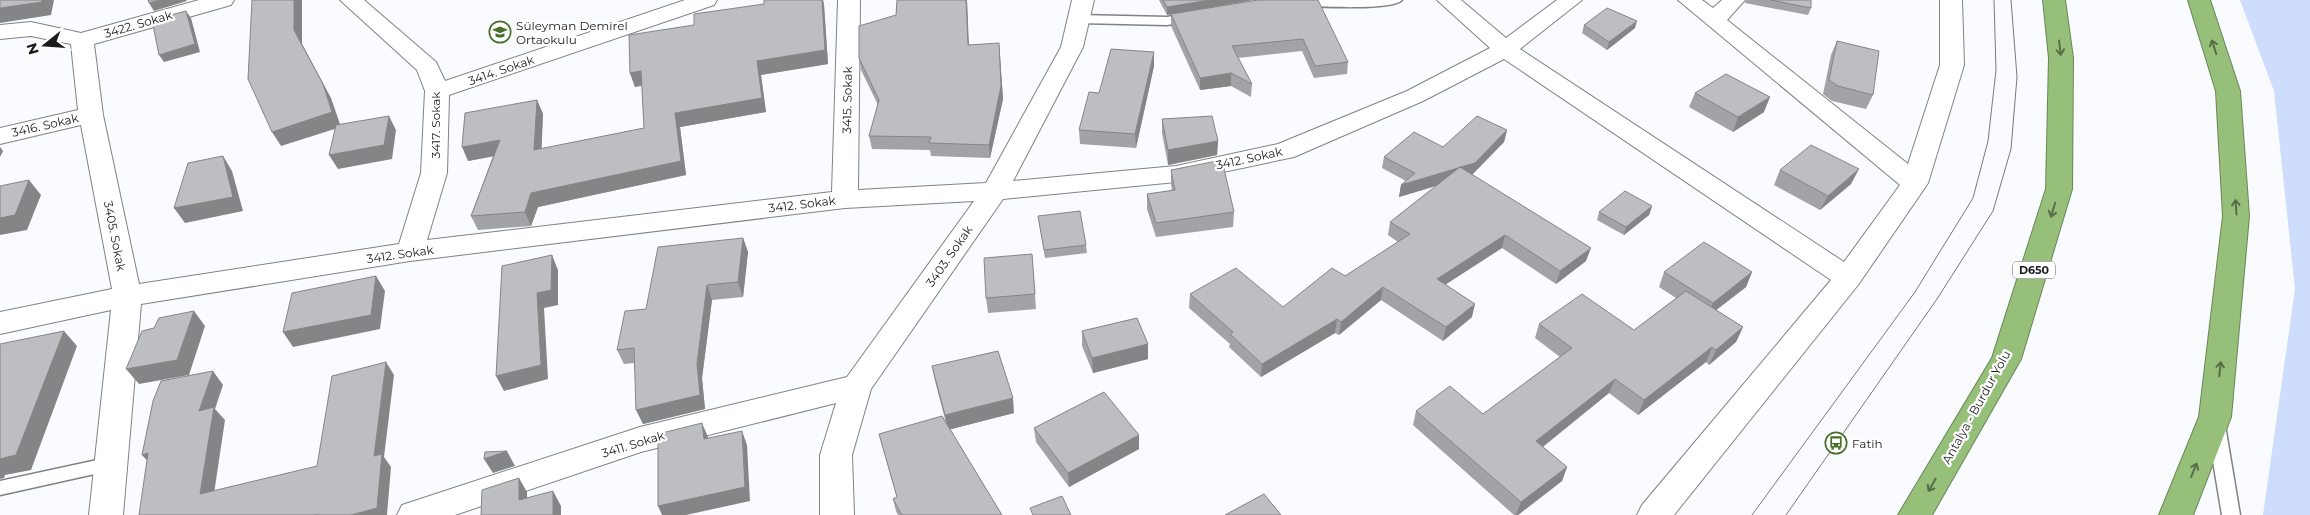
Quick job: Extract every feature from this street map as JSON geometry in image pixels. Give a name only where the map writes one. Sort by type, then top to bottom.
[{"type":"highway","name":"Antalya - Burdur Yolu","points":[[1915,515],[2006,359],[2059,189],[2061,58],[2054,0]]},
{"type":"highway","points":[[2176,515],[2215,417],[2236,216],[2228,91],[2199,0]]},
{"type":"street","name":"3422. Sokak","points":[[82,40],[223,0]]},
{"type":"street","name":"3417. Sokak","points":[[351,0],[428,67],[437,91],[434,173],[410,252]]},
{"type":"street","name":"3414. Sokak","points":[[437,91],[706,0]]},
{"type":"street","name":"3415. Sokak","points":[[845,199],[849,0]]},
{"type":"street","points":[[1448,0],[1504,49],[1848,278]]},
{"type":"street","name":"3412. Sokak","points":[[0,323],[127,296],[410,252],[845,199],[995,191],[1176,174],[1285,151],[1415,96],[1504,49],[1571,0]]},
{"type":"street","points":[[1689,0],[1915,183]]},
{"type":"street","points":[[1714,20],[1734,0]]},
{"type":"street","points":[[1654,515],[1848,278],[1915,183],[1952,65],[1951,0]]},
{"type":"street","name":"3403. Sokak","points":[[837,515],[836,455],[857,386],[995,191],[1072,47],[1081,10]]},
{"type":"street","points":[[0,32],[31,29],[82,40]]},
{"type":"street","name":"3405. Sokak","points":[[82,40],[91,115],[127,296],[106,515]]},
{"type":"street","name":"3416. Sokak","points":[[0,136],[91,115]]},
{"type":"street","name":"3411. Sokak","points":[[414,515],[640,440],[857,386]]},
{"type":"lane","points":[[1281,3],[1307,1],[1372,3],[1396,0]]},
{"type":"lane","points":[[1081,10],[1167,21],[1206,15]]},
{"type":"lane","points":[[2215,417],[2231,515]]},
{"type":"lane","points":[[0,488],[111,464]]},
{"type":"shaded area","points":[[2240,0],[2310,0],[2310,515],[2263,515],[2295,289],[2274,91]]},
{"type":"building","points":[[0,0],[42,0],[42,2],[0,8]]},
{"type":"building","points":[[148,0],[160,0],[149,3]]},
{"type":"building","points":[[252,0],[294,0],[294,30],[323,84],[332,112],[272,132],[248,79]]},
{"type":"building","points":[[764,0],[822,0],[825,50],[757,61],[762,98],[675,113],[681,161],[531,193],[525,212],[471,216],[500,140],[462,147],[465,113],[537,100],[534,150],[644,128],[641,71],[630,73],[629,35],[694,25],[694,14],[764,4]]},
{"type":"building","points":[[897,0],[966,0],[968,45],[999,43],[1001,86],[989,145],[929,143],[931,137],[869,136],[879,100],[859,58],[859,26],[896,15]]},
{"type":"building","points":[[1163,0],[1210,0],[1167,7]]},
{"type":"building","points":[[1258,0],[1318,0],[1348,62],[1315,66],[1303,39],[1232,46],[1252,84],[1231,73],[1200,78],[1171,14]]},
{"type":"building","points":[[1770,0],[1811,0],[1811,8]]},
{"type":"building","points":[[1607,8],[1637,21],[1609,42],[1584,25]]},
{"type":"building","points":[[186,11],[195,44],[159,55],[152,20]]},
{"type":"building","points":[[1837,41],[1879,51],[1873,95],[1838,86],[1829,80]]},
{"type":"building","points":[[1111,49],[1154,52],[1135,134],[1079,130],[1089,92],[1099,93]]},
{"type":"building","points":[[1726,74],[1770,97],[1738,117],[1695,93]]},
{"type":"building","points":[[389,116],[384,145],[329,155],[336,125]]},
{"type":"building","points":[[1212,116],[1218,141],[1168,150],[1162,119]]},
{"type":"building","points":[[1477,116],[1507,130],[1475,163],[1401,185],[1415,173],[1384,157],[1414,132],[1443,147]]},
{"type":"building","points":[[1811,145],[1859,169],[1828,196],[1780,170]]},
{"type":"building","points":[[223,156],[233,197],[174,208],[188,163]]},
{"type":"building","points":[[1222,160],[1234,212],[1156,223],[1147,194],[1175,190],[1171,170]]},
{"type":"building","points":[[1460,167],[1591,248],[1560,271],[1505,235],[1437,279],[1475,304],[1446,327],[1383,287],[1341,322],[1337,319],[1262,364],[1230,334],[1233,332],[1190,294],[1236,268],[1283,307],[1332,268],[1345,276],[1410,234],[1390,222]]},
{"type":"building","points":[[29,180],[15,215],[0,218],[0,186]]},
{"type":"building","points":[[1625,191],[1652,206],[1626,227],[1599,212]]},
{"type":"building","points":[[1080,211],[1086,245],[1044,250],[1038,216]]},
{"type":"building","points":[[743,238],[738,282],[707,285],[697,364],[700,395],[636,410],[634,348],[617,350],[625,311],[646,309],[658,247]]},
{"type":"building","points":[[1704,242],[1752,272],[1713,303],[1664,272]]},
{"type":"building","points":[[1032,254],[1035,294],[986,298],[984,258]]},
{"type":"building","points":[[552,255],[551,290],[537,293],[541,365],[496,376],[502,266]]},
{"type":"building","points":[[376,276],[371,315],[283,332],[292,293]]},
{"type":"building","points":[[1686,291],[1743,327],[1716,350],[1712,347],[1644,400],[1615,379],[1536,441],[1567,467],[1521,502],[1416,411],[1450,386],[1483,414],[1572,348],[1539,324],[1582,294],[1634,330]]},
{"type":"building","points":[[194,311],[177,360],[126,369],[142,331],[154,328],[159,318]]},
{"type":"building","points":[[1137,318],[1148,344],[1092,358],[1082,331]]},
{"type":"building","points":[[64,331],[16,455],[0,459],[0,344]]},
{"type":"building","points":[[998,351],[1013,398],[945,415],[932,366]]},
{"type":"building","points":[[386,362],[374,456],[382,454],[377,508],[351,515],[139,515],[148,453],[142,455],[153,401],[161,381],[213,371],[199,411],[214,407],[200,494],[317,466],[332,376]]},
{"type":"building","points":[[1104,392],[1139,435],[1068,473],[1034,428]]},
{"type":"building","points":[[942,416],[1002,515],[902,515],[893,499],[897,497],[879,434]]},
{"type":"building","points":[[702,423],[704,439],[742,431],[745,487],[658,506],[658,434]]},
{"type":"building","points":[[507,451],[484,459],[485,452]]},
{"type":"building","points":[[519,478],[519,500],[553,491],[553,515],[481,515],[482,490]]},
{"type":"building","points":[[1264,494],[1281,515],[1225,515]]},
{"type":"building","points":[[1062,496],[1071,515],[1033,515],[1030,508]]},
{"type":"tram line","points":[[1752,515],[1915,292],[1973,198],[1988,141],[1996,70],[1994,0]]},
{"type":"tram line","points":[[1786,515],[1937,299],[1993,211],[2011,149],[2017,77],[2011,0]]},
{"type":"place","name":"Süleyman Demirel Ortaokulu","points":[[500,32]]},
{"type":"place","name":"Fatih","points":[[1836,443]]}]
